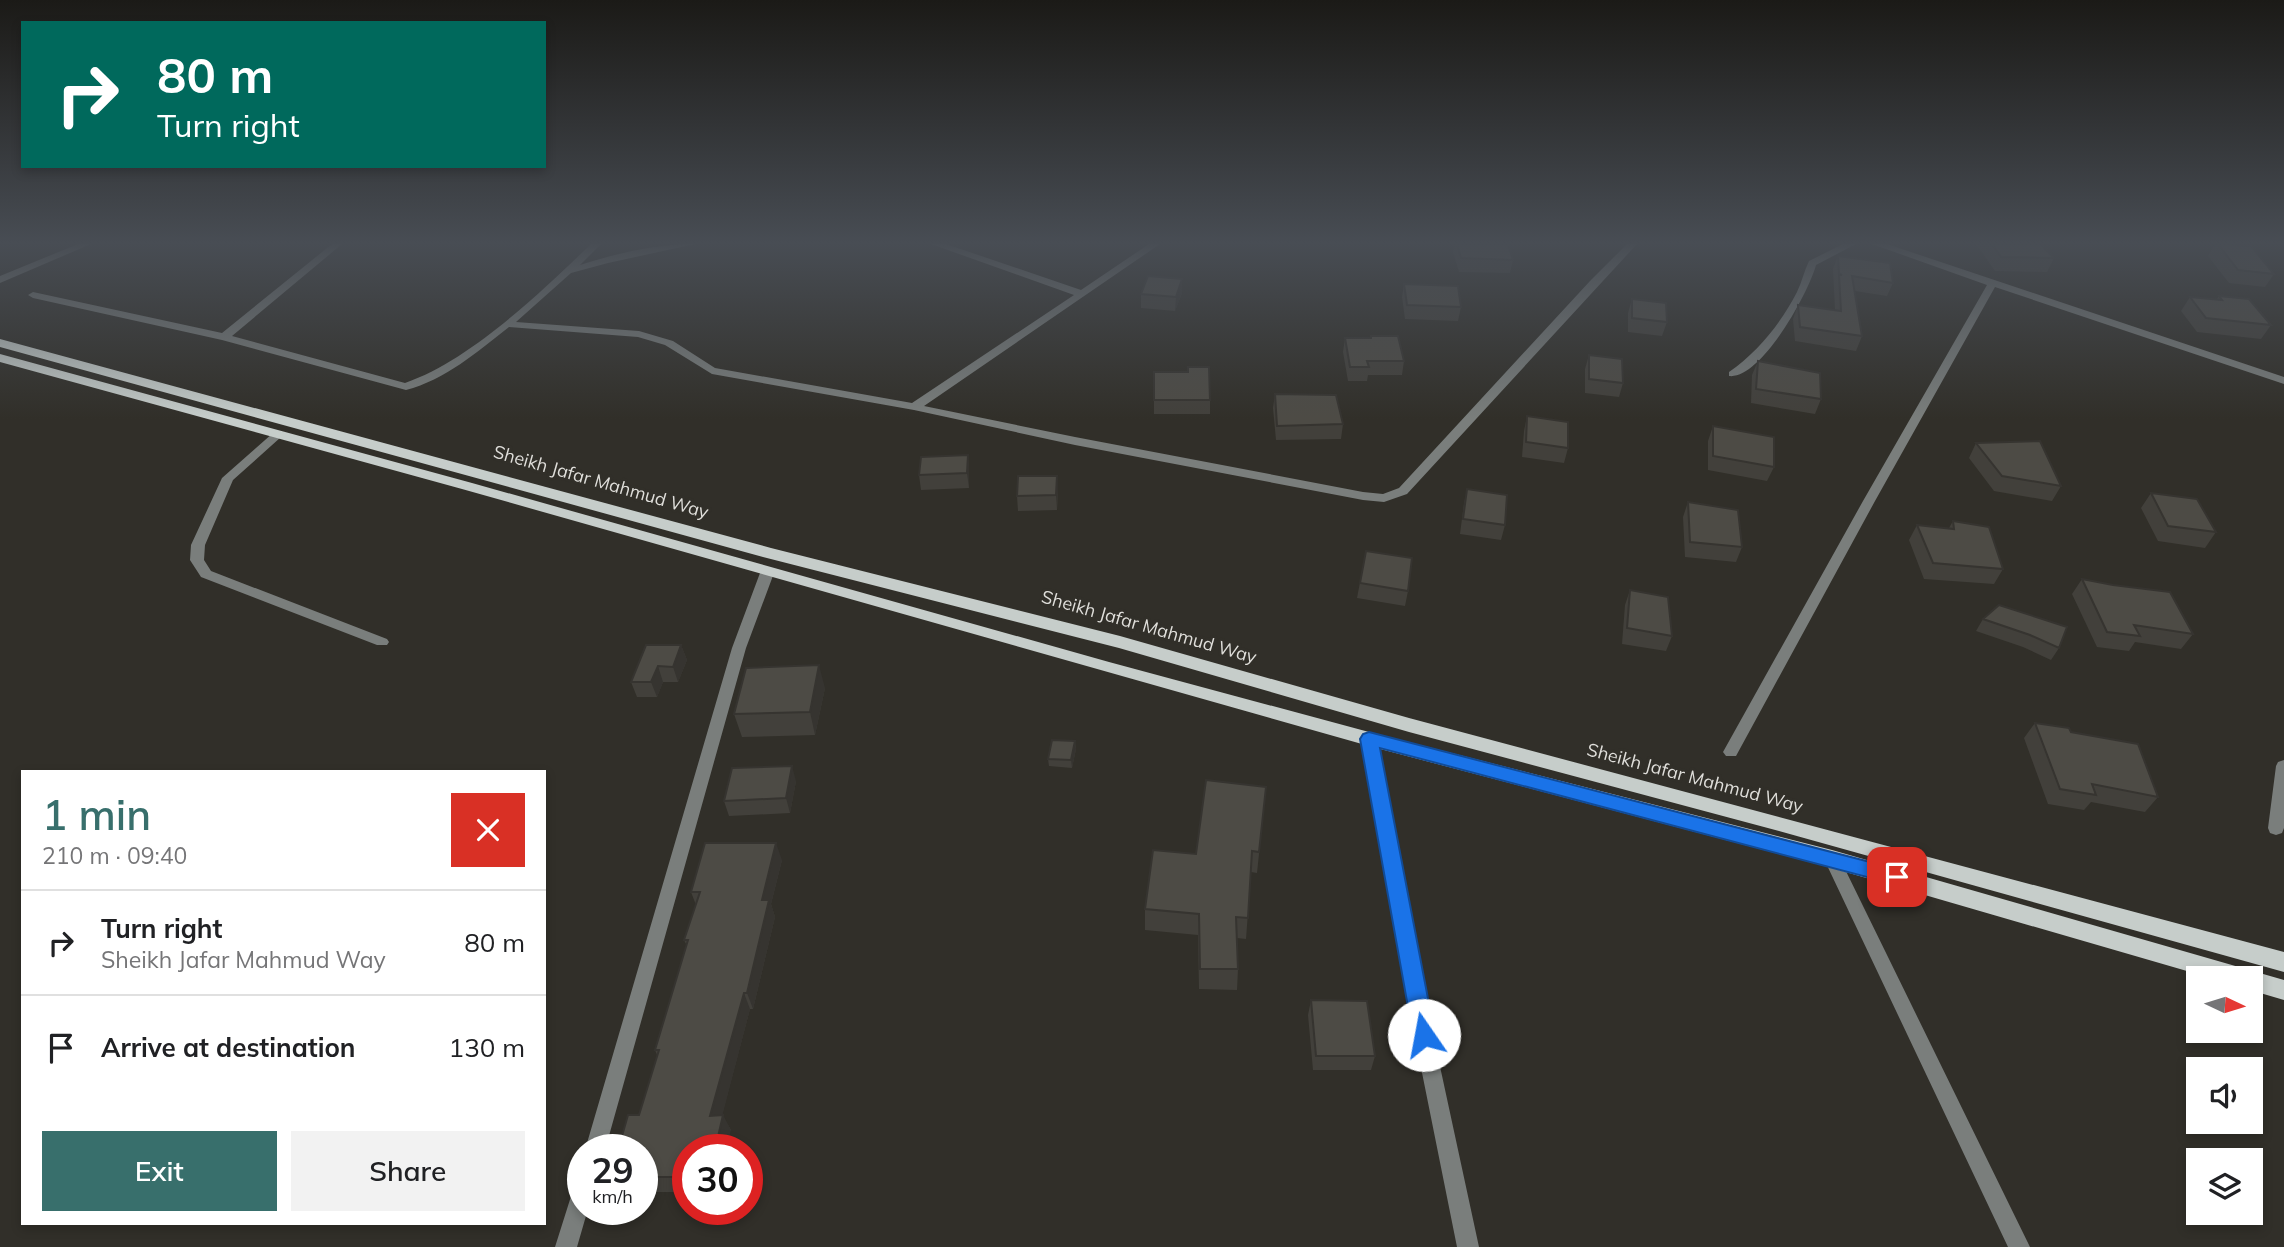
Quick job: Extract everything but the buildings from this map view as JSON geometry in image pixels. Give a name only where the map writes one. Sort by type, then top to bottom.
[{"type":"main road","name":"Sheikh Jafar Mahmud Way","points":[[0,343],[769,552],[1120,642],[1409,725],[1779,823],[2284,962]]},
{"type":"main road","points":[[0,358],[1369,739],[1832,859],[2203,966]]},
{"type":"main road","points":[[2263,984],[2284,990]]},
{"type":"street","points":[[66,302],[224,337],[405,387],[431,379],[532,302]]},
{"type":"street","points":[[224,337],[267,302]]},
{"type":"street","points":[[914,407],[1070,302]]},
{"type":"street","points":[[506,324],[639,334],[670,343],[712,370],[1363,496],[1395,496],[1437,456],[1577,302]]},
{"type":"street","points":[[1733,374],[1746,367],[1798,302]]},
{"type":"street","points":[[1731,752],[1862,512],[1982,302]]},
{"type":"street","points":[[2050,302],[2284,381]]},
{"type":"street","points":[[277,435],[228,478],[198,545],[197,559],[206,574],[382,642]]},
{"type":"street","points":[[600,1134],[739,648],[767,573]]},
{"type":"street","points":[[1369,739],[1413,982],[1468,1247]]},
{"type":"street","points":[[2276,828],[2284,766]]},
{"type":"street","points":[[1832,859],[2019,1247]]},
{"type":"street","points":[[566,1247],[573,1225]]},
{"type":"route","points":[[1424,1035],[1369,739],[1897,877]]}]
